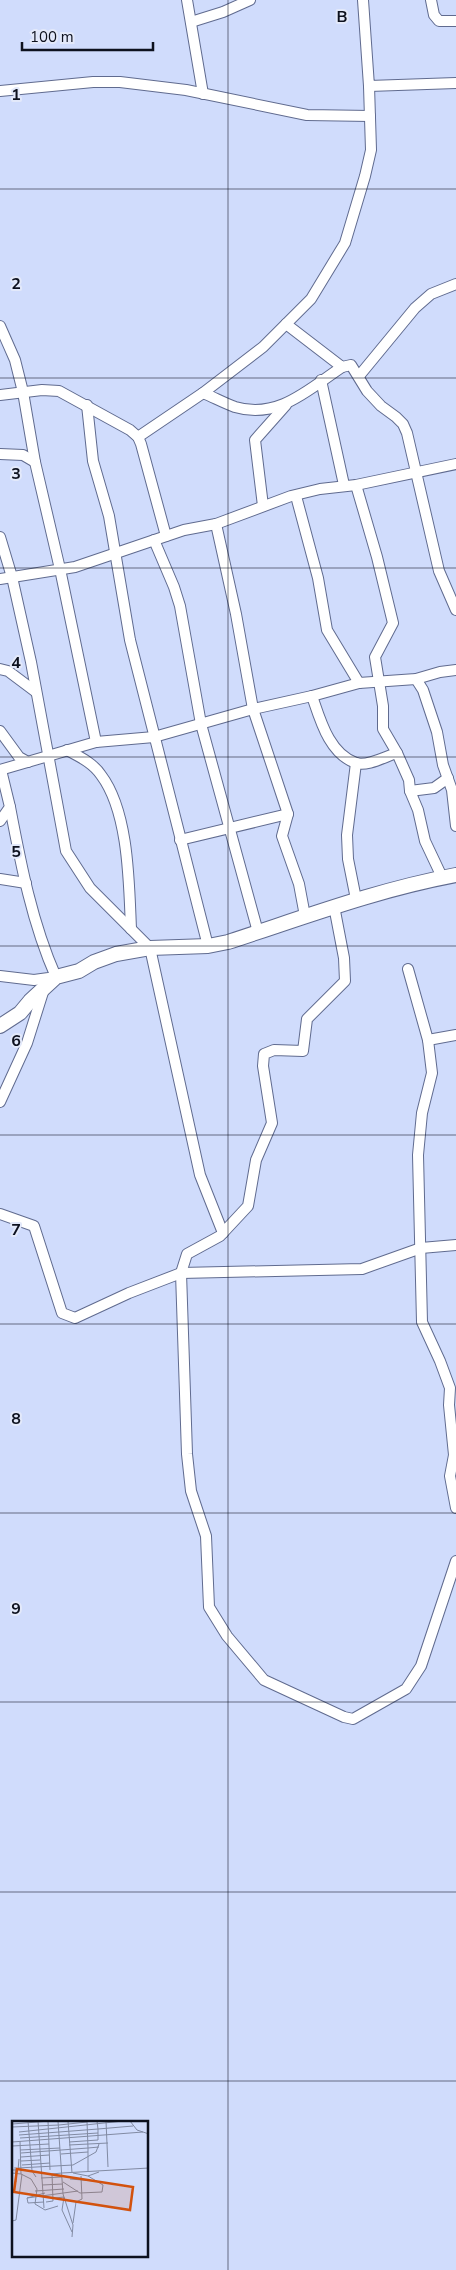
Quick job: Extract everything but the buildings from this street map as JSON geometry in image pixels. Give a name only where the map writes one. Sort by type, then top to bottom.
[{"type":"main road","points":[[0,1026],[20,1013],[44,986],[56,977],[79,971],[94,962],[116,954],[150,948],[208,946],[258,932],[356,899],[409,884],[449,876]]},
{"type":"street","points":[[187,0],[203,94]]},
{"type":"street","points":[[191,22],[250,0]]},
{"type":"street","points":[[138,437],[203,393],[263,347],[311,299],[345,243],[370,150],[369,86],[363,0]]},
{"type":"street","points":[[431,0],[434,15],[439,21],[456,21]]},
{"type":"street","points":[[0,91],[94,82],[120,82],[203,94],[307,116],[370,116]]},
{"type":"street","points":[[369,86],[456,83]]},
{"type":"street","points":[[359,376],[415,308],[431,294],[456,284]]},
{"type":"street","points":[[286,324],[342,367]]},
{"type":"street","points":[[0,326],[14,360],[23,392],[35,462],[60,569],[96,742]]},
{"type":"street","points":[[263,506],[255,440],[286,404],[342,367],[351,365],[367,391],[403,424],[417,472],[439,571],[456,610]]},
{"type":"street","points":[[321,380],[344,485]]},
{"type":"street","points":[[0,395],[59,391],[123,425],[138,437],[166,536]]},
{"type":"street","points":[[203,393],[234,407],[248,410],[263,410],[286,404]]},
{"type":"street","points":[[87,405],[97,480],[108,516],[130,640],[208,946]]},
{"type":"street","points":[[0,454],[23,455],[35,462]]},
{"type":"street","points":[[0,579],[75,567],[200,525],[216,524],[263,506],[320,489],[356,485],[456,464]]},
{"type":"street","points":[[356,485],[377,557],[393,623],[375,657],[383,706],[382,729],[397,753],[410,780],[410,792],[418,810],[425,841],[449,876]]},
{"type":"street","points":[[296,496],[318,578],[326,630],[359,683]]},
{"type":"street","points":[[216,524],[236,614],[253,709],[288,814],[282,836],[299,884],[305,916]]},
{"type":"street","points":[[0,537],[12,577],[66,851],[90,888],[150,948],[200,1176],[223,1233]]},
{"type":"street","points":[[154,540],[180,606],[201,724],[258,932]]},
{"type":"street","points":[[0,669],[8,672],[36,692]]},
{"type":"street","points":[[0,976],[34,980],[56,977],[43,948],[0,770],[96,742],[154,736],[359,683],[416,679],[440,672],[456,670]]},
{"type":"street","points":[[416,679],[423,690],[437,732],[443,765],[448,778],[456,826]]},
{"type":"street","points":[[312,696],[326,733],[334,746],[356,763],[366,763],[397,753]]},
{"type":"street","points":[[0,732],[19,757],[28,762]]},
{"type":"street","points":[[67,750],[93,766],[104,780],[114,798],[126,854],[131,929]]},
{"type":"street","points":[[356,763],[348,847],[356,899]]},
{"type":"street","points":[[410,792],[434,788],[448,778]]},
{"type":"street","points":[[0,821],[10,807]]},
{"type":"street","points":[[180,840],[288,814]]},
{"type":"street","points":[[0,879],[26,883]]},
{"type":"street","points":[[334,906],[344,958],[345,981],[308,1020],[302,1051],[274,1050],[264,1054],[263,1066],[272,1124],[256,1160],[248,1206],[223,1233],[188,1254],[181,1273],[187,1454],[191,1491],[206,1536],[209,1607],[227,1636],[264,1680],[344,1718],[353,1719],[406,1689],[421,1666],[456,1561]]},
{"type":"street","points":[[408,969],[428,1040],[432,1073],[420,1122],[418,1155],[422,1322],[450,1388],[449,1405],[454,1455],[450,1476],[456,1508]]},
{"type":"street","points":[[0,1102],[27,1043],[44,986]]},
{"type":"street","points":[[428,1040],[456,1035]]},
{"type":"street","points":[[0,1214],[34,1226],[62,1313],[75,1318],[129,1293],[181,1273],[362,1269],[421,1248],[456,1245]]}]
